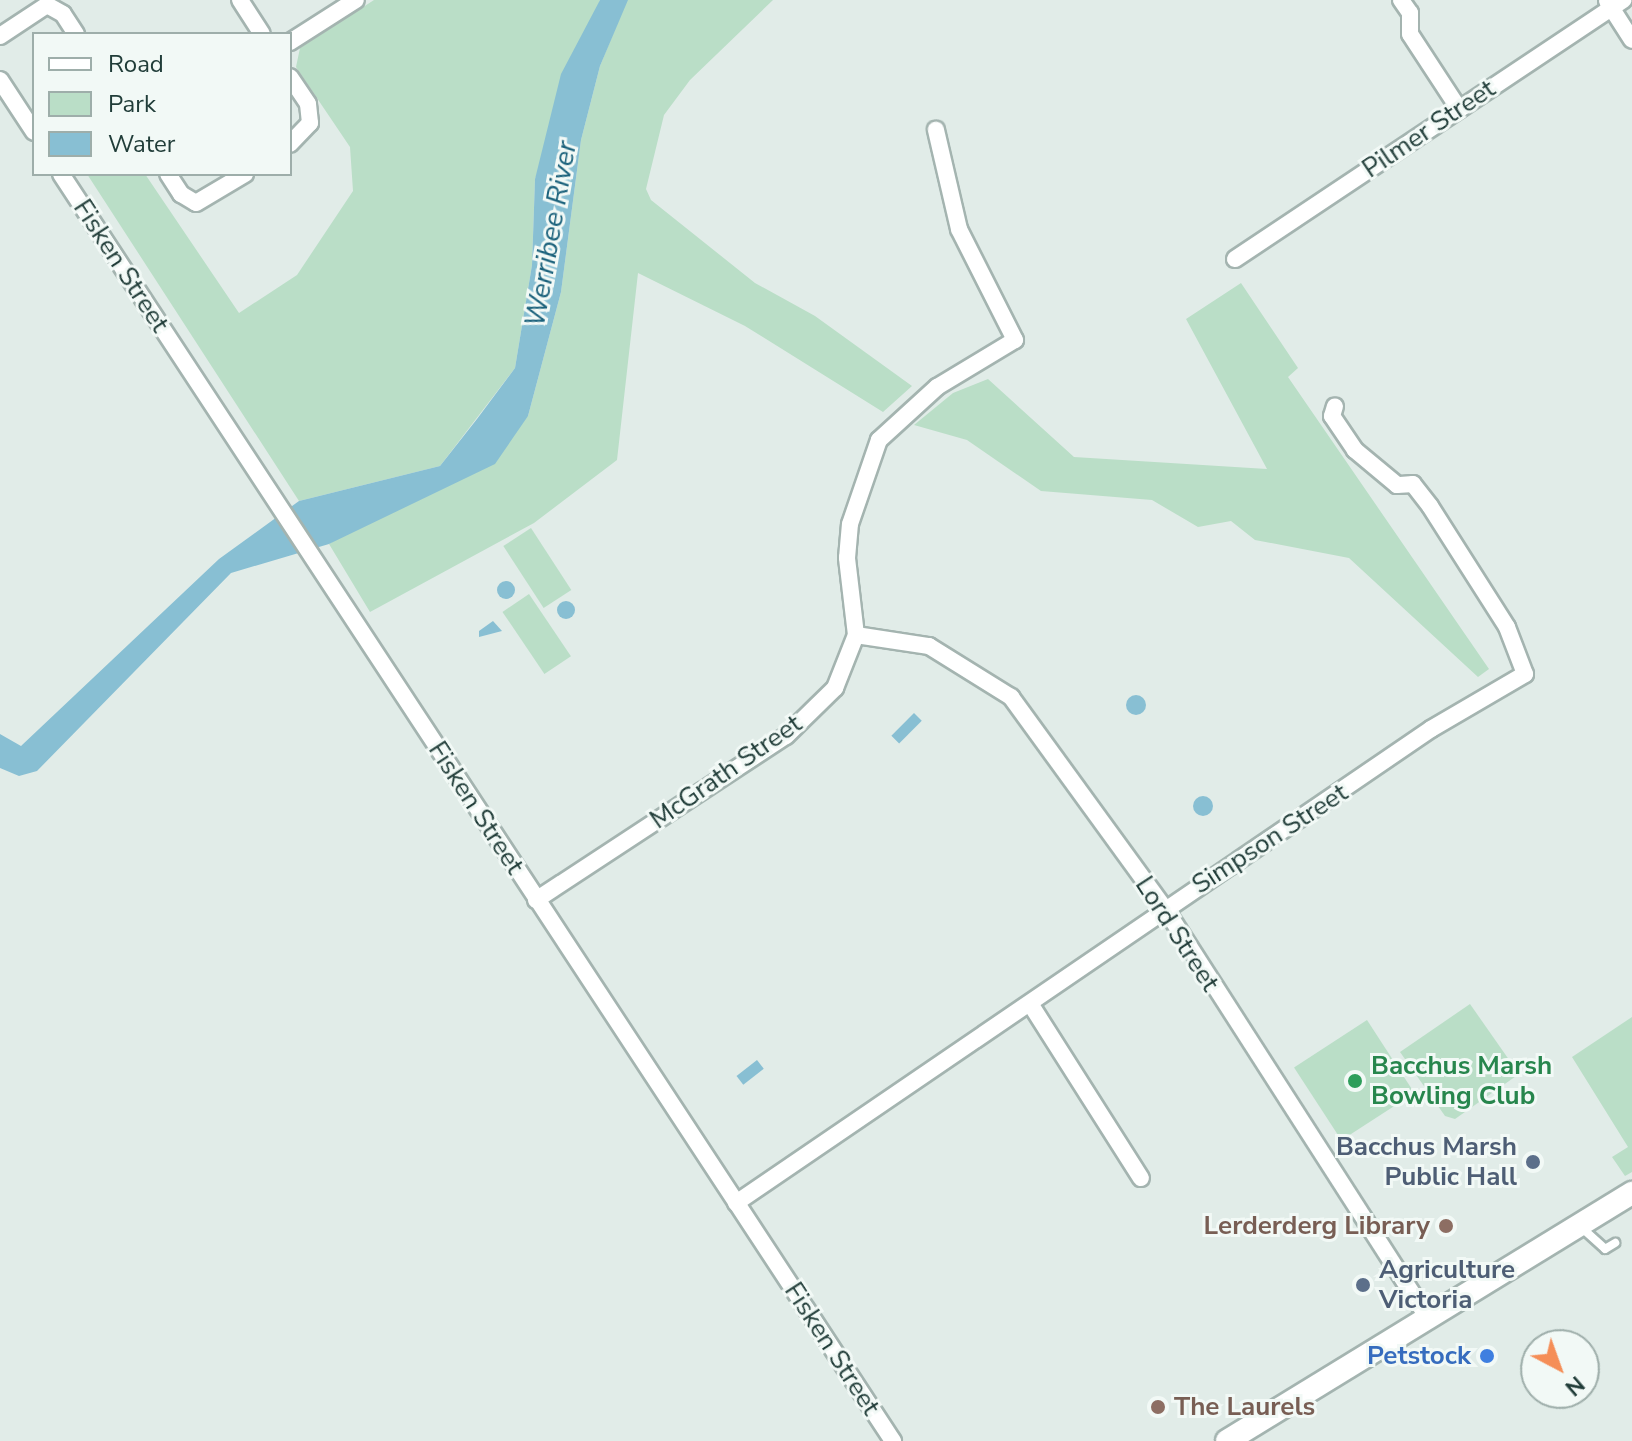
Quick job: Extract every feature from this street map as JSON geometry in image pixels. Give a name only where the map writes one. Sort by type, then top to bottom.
[{"type":"main road","points":[[1227,1441],[1632,1193]]},
{"type":"street","points":[[240,0],[261,32]]},
{"type":"street","points":[[292,41],[356,0]]},
{"type":"street","points":[[1401,0],[1410,13],[1410,34],[1459,109]]},
{"type":"street","points":[[0,36],[47,3],[63,14],[75,32]]},
{"type":"street","points":[[1614,3],[1632,40]]},
{"type":"street","name":"Pilmer Street","points":[[1235,259],[1614,3]]},
{"type":"street","points":[[0,80],[32,129]]},
{"type":"street","points":[[292,80],[308,104],[310,123],[292,142]]},
{"type":"street","name":"McGrath Street","points":[[536,900],[786,736],[835,688],[856,635],[847,558],[850,524],[879,440],[937,387],[1015,340],[959,229],[936,130]]},
{"type":"street","name":"Fisken Street","points":[[62,176],[893,1441]]},
{"type":"street","points":[[169,176],[181,194],[196,203],[242,176]]},
{"type":"street","name":"Simpson Street","points":[[736,1203],[1031,1005],[1431,729],[1525,674],[1507,627],[1430,506],[1413,484],[1397,485],[1355,450],[1332,416],[1335,406]]},
{"type":"street","name":"Lord Street","points":[[856,635],[929,646],[1011,697],[1166,910],[1428,1318]]},
{"type":"street","points":[[1031,1005],[1141,1178]]},
{"type":"lane","points":[[1579,1225],[1605,1249],[1615,1243]]},
{"type":"green space","points":[[374,0],[600,0],[535,179],[532,265],[515,368],[440,466],[299,501],[88,176],[146,176],[239,313],[297,275],[353,191],[350,147],[296,67],[300,48]]},
{"type":"green space","points":[[627,0],[773,0],[690,80],[664,115],[646,189],[651,200],[755,283],[815,316],[912,386],[883,412],[745,326],[638,273],[617,460],[534,523],[370,612],[329,544],[528,416],[561,292],[581,140],[600,66]]},
{"type":"green space","points":[[1241,283],[1298,368],[1288,377],[1489,669],[1478,677],[1349,558],[1255,540],[1231,521],[1198,527],[1152,500],[1041,491],[967,440],[914,425],[953,393],[988,379],[1074,457],[1267,469],[1186,319]]},
{"type":"green space","points":[[531,528],[571,590],[544,608],[503,546]]},
{"type":"green space","points":[[529,594],[571,656],[544,674],[502,612]]},
{"type":"green space","points":[[1470,1004],[1519,1074],[1455,1119],[1445,1116],[1400,1052]]},
{"type":"green space","points":[[1632,1017],[1632,1172],[1625,1176],[1612,1157],[1628,1147],[1572,1057]]},
{"type":"green space","name":"Bacchus Marsh Bowling Club","points":[[1367,1020],[1414,1093],[1341,1140],[1294,1067]]},
{"type":"water","name":"Werribee River","points":[[600,0],[628,0],[600,66],[581,140],[561,292],[528,416],[495,464],[329,544],[231,573],[37,771],[19,776],[0,768],[0,734],[21,746],[219,559],[299,501],[440,466],[477,419],[515,368],[532,265],[535,179],[561,74]]},
{"type":"water","points":[[506,581],[515,590],[506,599],[497,590]]},
{"type":"water","points":[[566,601],[575,610],[566,619],[557,610]]},
{"type":"water","points":[[493,621],[502,631],[479,637],[479,631]]},
{"type":"water","points":[[1136,695],[1143,698],[1146,705],[1143,712],[1136,715],[1129,712],[1126,705],[1129,698]]},
{"type":"water","points":[[914,713],[922,721],[899,743],[891,736]]},
{"type":"water","points":[[1203,796],[1210,799],[1213,806],[1210,813],[1203,816],[1196,813],[1193,806],[1196,799]]},
{"type":"water","points":[[757,1060],[764,1069],[743,1085],[737,1076]]},
{"type":"place","name":"Bacchus Marsh Bowling Club","points":[[1355,1081]]},
{"type":"place","name":"Bacchus Marsh Public Hall","points":[[1533,1162]]},
{"type":"place","name":"Lerderderg Library","points":[[1446,1226]]},
{"type":"place","name":"Agriculture Victoria","points":[[1363,1285]]},
{"type":"place","name":"Petstock","points":[[1487,1356]]},
{"type":"place","name":"The Laurels","points":[[1158,1407]]}]
